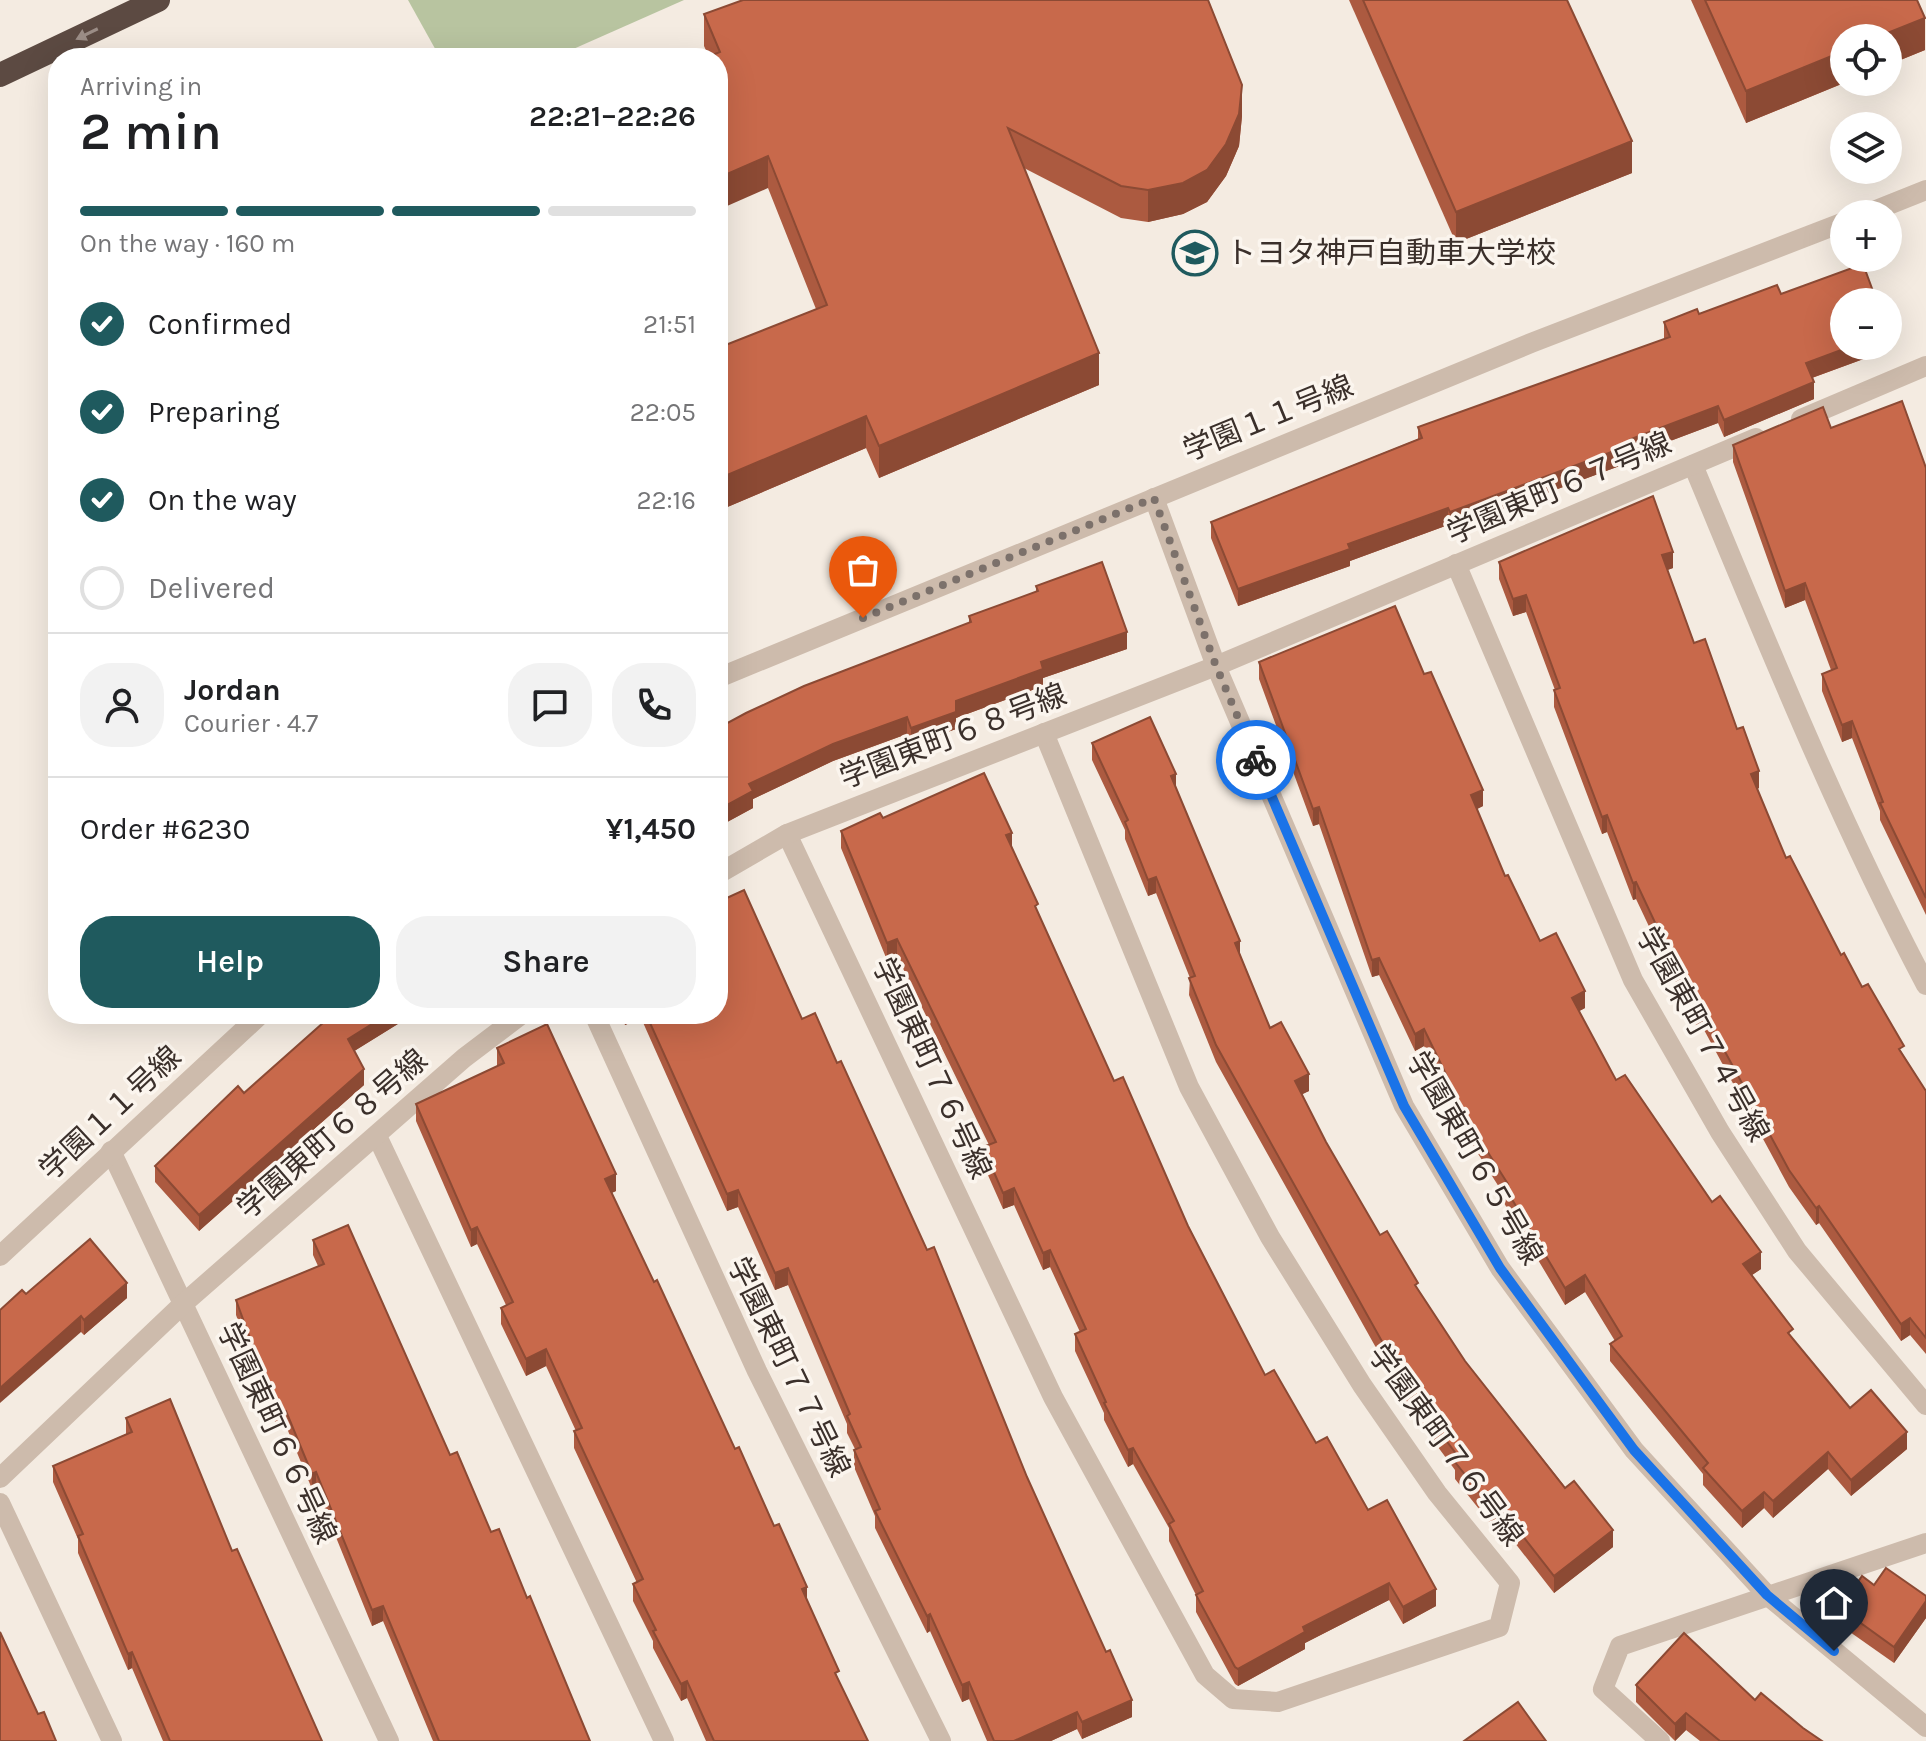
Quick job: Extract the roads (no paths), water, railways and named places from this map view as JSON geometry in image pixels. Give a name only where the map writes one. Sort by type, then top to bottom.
[{"type":"highway","points":[[57,48],[158,0]]},
{"type":"highway","points":[[0,75],[48,52]]},
{"type":"street","points":[[1901,200],[1926,190]]},
{"type":"street","name":"学園１１号線","points":[[728,674],[1531,343],[1830,227]]},
{"type":"street","name":"学園東町６７号線","points":[[1216,666],[1926,366]]},
{"type":"street","points":[[1693,465],[1797,712],[1892,920],[1926,985]]},
{"type":"street","name":"学園東町６５号線","points":[[1154,498],[1216,666],[1404,1106],[1492,1255],[1634,1450],[1767,1595],[1926,1727]]},
{"type":"street","name":"学園東町７４号線","points":[[1456,564],[1633,980],[1720,1132],[1797,1251],[1926,1405]]},
{"type":"street","name":"学園東町６８号線","points":[[728,868],[787,834],[1216,666]]},
{"type":"street","name":"学園東町７６号線","points":[[787,834],[1053,1397],[1205,1675],[1233,1699],[1278,1702],[1499,1627],[1510,1583],[1437,1493],[1362,1385],[1270,1237],[1189,1087],[1044,733]]},
{"type":"street","name":"学園１１号線","points":[[0,1256],[250,1024]]},
{"type":"street","name":"学園東町６８号線","points":[[0,1478],[183,1304],[464,1058],[509,1024]]},
{"type":"street","name":"学園東町７７号線","points":[[599,1024],[751,1358],[941,1741]]},
{"type":"street","points":[[377,1136],[664,1741]]},
{"type":"street","name":"学園東町６６号線","points":[[111,1151],[389,1741]]},
{"type":"street","points":[[0,1503],[112,1741]]},
{"type":"street","points":[[1660,1741],[1603,1689],[1620,1646],[1926,1543]]},
{"type":"place","name":"トヨタ神戸自動車大学校","points":[[1195,253]]}]
